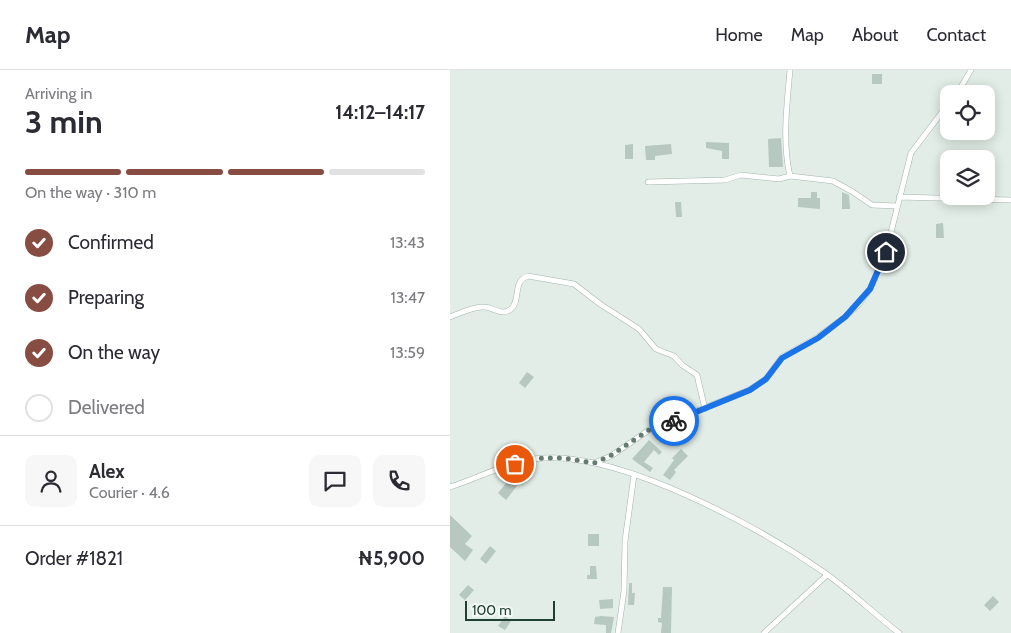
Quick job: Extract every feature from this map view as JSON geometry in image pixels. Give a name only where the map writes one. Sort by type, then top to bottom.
[{"type":"street","points":[[790,70],[786,160],[790,176]]},
{"type":"street","points":[[962,85],[971,70]]},
{"type":"street","points":[[594,463],[610,456],[649,430],[705,409],[760,384],[782,358],[818,338],[859,304],[870,289],[880,269],[911,153],[940,115]]},
{"type":"street","points":[[648,182],[725,180],[741,176],[779,178],[790,176],[833,181],[854,192],[872,205],[898,206]]},
{"type":"street","points":[[899,197],[1011,200]]},
{"type":"street","points":[[450,317],[478,307],[487,307],[502,313],[510,310],[514,303],[518,286],[524,277],[570,282],[639,329],[656,349],[674,356],[682,365],[698,375],[705,409]]},
{"type":"street","points":[[609,467],[610,456]]},
{"type":"street","points":[[450,487],[502,468],[542,458],[564,458],[594,463],[634,475],[682,494],[743,524],[827,574],[899,633]]},
{"type":"street","points":[[618,633],[624,591],[625,541],[634,475]]},
{"type":"street","points":[[764,633],[827,574]]},
{"type":"building","points":[[872,74],[882,74],[882,84],[872,84]]},
{"type":"building","points":[[781,138],[783,167],[769,167],[768,139]]},
{"type":"building","points":[[706,142],[729,143],[729,159],[722,159],[722,151],[706,148]]},
{"type":"building","points":[[633,144],[633,159],[625,159],[625,145]]},
{"type":"building","points":[[671,144],[672,154],[655,156],[655,160],[646,160],[645,146]]},
{"type":"building","points":[[811,192],[817,192],[817,198],[820,198],[820,209],[798,207],[798,198],[811,198]]},
{"type":"building","points":[[842,192],[849,195],[850,209],[842,209]]},
{"type":"building","points":[[675,202],[681,202],[682,217],[676,217]]},
{"type":"building","points":[[943,223],[944,238],[936,238],[936,224]]},
{"type":"building","points":[[527,372],[534,377],[525,388],[519,383]]},
{"type":"building","points":[[649,440],[662,452],[659,455],[654,450],[644,462],[653,468],[650,472],[632,459]]},
{"type":"building","points":[[681,449],[688,456],[674,470],[676,472],[670,480],[663,475],[674,460],[672,458]]},
{"type":"building","points":[[511,477],[519,483],[506,500],[498,493]]},
{"type":"building","points":[[450,515],[472,536],[465,544],[473,550],[465,561],[450,547]]},
{"type":"building","points":[[588,534],[599,534],[599,546],[588,546]]},
{"type":"building","points":[[490,546],[496,551],[486,564],[480,559]]},
{"type":"building","points":[[590,566],[596,566],[597,579],[587,579],[587,575],[590,575]]},
{"type":"building","points":[[629,583],[632,583],[632,593],[635,593],[634,605],[628,605]]},
{"type":"building","points":[[468,585],[474,590],[465,600],[459,595]]},
{"type":"building","points":[[663,587],[672,587],[671,633],[661,633],[662,623],[658,622],[658,618],[661,618]]},
{"type":"building","points":[[993,596],[999,602],[990,611],[984,605]]},
{"type":"building","points":[[613,599],[613,608],[600,609],[599,600]]},
{"type":"building","points":[[505,616],[511,621],[505,630],[498,626]]},
{"type":"building","points":[[595,617],[614,617],[611,633],[606,633],[606,625],[594,624]]},
{"type":"way so far","points":[[515,464],[542,458],[564,458],[594,463],[610,456],[649,430],[674,421]]},
{"type":"route","points":[[674,421],[713,406],[760,384],[782,358],[818,338],[845,317],[859,304],[870,289],[886,252]]}]
